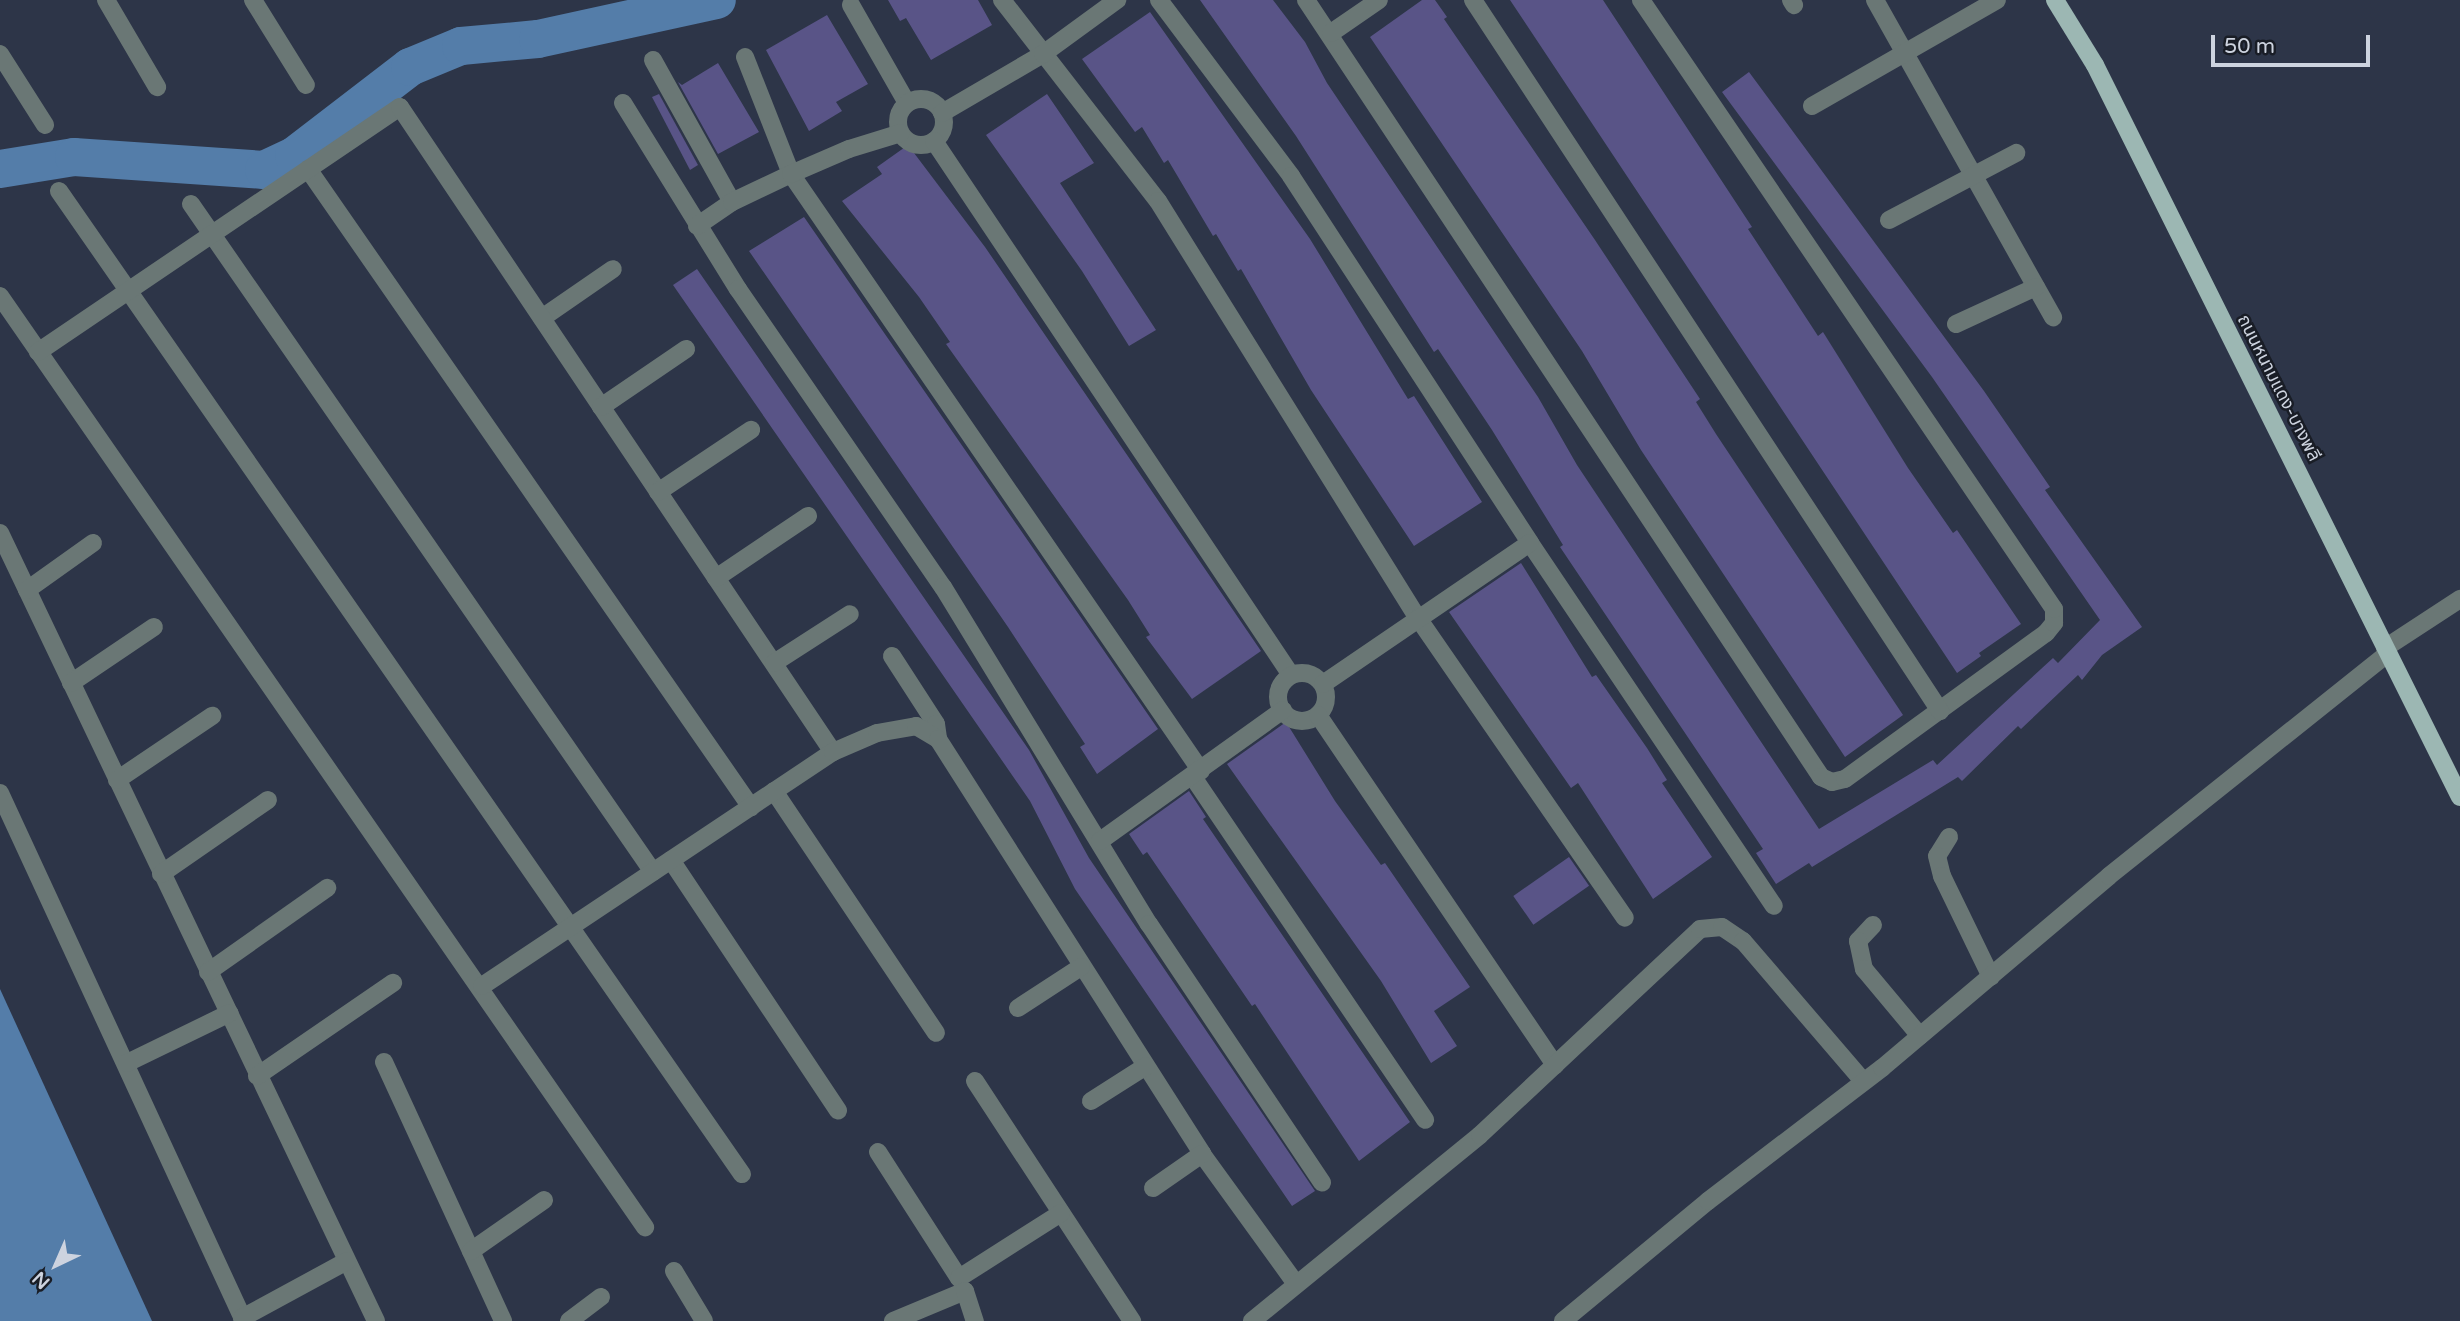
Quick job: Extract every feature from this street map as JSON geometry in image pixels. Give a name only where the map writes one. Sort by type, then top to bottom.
[{"type":"main road","name":"ถนนหนามแดง-บางพลี","points":[[2055,0],[2095,65],[2460,797]]},
{"type":"street","points":[[106,0],[157,87]]},
{"type":"street","points":[[253,0],[306,85]]},
{"type":"street","points":[[1002,0],[1158,201],[1418,618],[1625,918]]},
{"type":"street","points":[[942,113],[1043,54],[1117,0]]},
{"type":"street","points":[[1159,0],[1291,176],[1530,543],[1774,906]]},
{"type":"street","points":[[1306,0],[1331,33],[1821,777],[1832,782],[1845,779],[2046,633],[2054,623],[2054,610],[1641,0]]},
{"type":"street","points":[[1331,33],[1379,0]]},
{"type":"street","points":[[1473,0],[1940,711]]},
{"type":"street","points":[[1875,0],[2053,317]]},
{"type":"street","points":[[1812,106],[1997,0]]},
{"type":"street","points":[[851,5],[907,103]]},
{"type":"street","points":[[0,54],[45,125]]},
{"type":"street","points":[[744,57],[791,174],[1197,774],[1425,1120]]},
{"type":"street","points":[[653,60],[732,202]]},
{"type":"street","points":[[907,103],[927,100],[942,113],[944,125],[934,141]]},
{"type":"street","points":[[623,103],[696,226],[943,587],[1149,924],[1322,1182]]},
{"type":"street","points":[[907,103],[898,120],[901,133],[912,143],[934,141]]},
{"type":"street","points":[[38,352],[401,107],[833,752]]},
{"type":"street","points":[[696,226],[732,202],[791,174],[849,149],[901,133]]},
{"type":"street","points":[[934,141],[1291,675]]},
{"type":"street","points":[[1889,220],[1972,173],[2016,153]]},
{"type":"street","points":[[308,170],[751,807]]},
{"type":"street","points":[[60,191],[742,1174]]},
{"type":"street","points":[[191,204],[653,872]]},
{"type":"street","points":[[542,318],[613,270]]},
{"type":"street","points":[[1956,324],[2036,287]]},
{"type":"street","points":[[0,296],[482,986],[645,1227]]},
{"type":"street","points":[[601,407],[686,349]]},
{"type":"street","points":[[658,492],[751,430]]},
{"type":"street","points":[[716,578],[808,516]]},
{"type":"street","points":[[0,533],[376,1321]]},
{"type":"street","points":[[27,590],[93,543]]},
{"type":"street","points":[[1323,684],[1530,543]]},
{"type":"street","points":[[1563,1321],[1920,1036],[2387,650],[2460,599]]},
{"type":"street","points":[[774,663],[850,614]]},
{"type":"street","points":[[71,683],[154,627]]},
{"type":"street","points":[[892,656],[936,724],[938,739],[1081,967],[1202,1154],[1296,1284]]},
{"type":"street","points":[[1311,674],[1323,684],[1327,699],[1318,715],[1299,721],[1283,710],[1279,688],[1291,675],[1311,674]]},
{"type":"street","points":[[1100,841],[1283,710]]},
{"type":"street","points":[[1318,715],[1555,1065]]},
{"type":"street","points":[[117,780],[212,716]]},
{"type":"street","points":[[482,986],[833,752],[904,725],[938,739]]},
{"type":"street","points":[[774,791],[936,1033]]},
{"type":"street","points":[[0,793],[127,1063],[243,1320],[347,1261]]},
{"type":"street","points":[[161,874],[268,800]]},
{"type":"street","points":[[1949,837],[1937,856],[1942,876],[1991,977]]},
{"type":"street","points":[[671,860],[838,1110]]},
{"type":"street","points":[[208,972],[327,888]]},
{"type":"street","points":[[1873,925],[1858,941],[1864,968],[1920,1036]]},
{"type":"street","points":[[1252,1321],[1418,1188],[1700,929],[1722,928],[1743,941],[1863,1081]]},
{"type":"street","points":[[1018,1008],[1081,967]]},
{"type":"street","points":[[257,1076],[393,983]]},
{"type":"street","points":[[127,1063],[230,1013]]},
{"type":"street","points":[[384,1062],[503,1321]]},
{"type":"street","points":[[1091,1101],[1146,1066]]},
{"type":"street","points":[[975,1081],[1132,1321]]},
{"type":"street","points":[[878,1152],[962,1284],[978,1319]]},
{"type":"street","points":[[1153,1188],[1202,1154]]},
{"type":"street","points":[[471,1251],[544,1200]]},
{"type":"street","points":[[893,1321],[962,1284],[1061,1213]]},
{"type":"street","points":[[674,1271],[704,1321]]},
{"type":"street","points":[[569,1321],[601,1297]]},
{"type":"water","points":[[0,989],[152,1321],[0,1321]]},
{"type":"building","points":[[888,0],[978,0],[992,25],[931,60],[906,18],[900,21]]},
{"type":"building","points":[[1200,0],[1273,0],[1305,42],[1327,83],[1538,397],[1577,465],[1819,829],[1933,760],[1937,765],[2053,658],[2058,663],[2100,620],[1932,377],[1722,92],[1749,72],[1984,391],[2050,487],[2045,490],[2142,627],[2102,655],[2082,680],[2078,675],[2021,729],[2018,726],[1962,781],[1958,777],[1812,867],[1809,863],[1776,884],[1756,853],[1763,849],[1560,547],[1563,545],[1492,430],[1438,349],[1434,352],[1296,136]]},
{"type":"building","points":[[1422,0],[1435,0],[1447,17],[1444,19],[1700,399],[1696,402],[1716,434],[1903,715],[1845,757],[1641,450],[1582,351],[1370,37]]},
{"type":"building","points":[[1510,0],[1603,0],[1752,227],[1748,229],[1818,336],[1823,332],[1908,468],[1953,533],[1957,530],[2021,624],[1979,653],[1981,656],[1957,673]]},
{"type":"building","points":[[1150,12],[1310,239],[1408,399],[1414,396],[1482,502],[1414,546],[1311,390],[1241,269],[1238,271],[1216,234],[1213,236],[1168,160],[1164,163],[1142,127],[1135,132],[1082,59]]},
{"type":"building","points":[[827,15],[868,84],[836,102],[842,111],[809,131],[766,50]]},
{"type":"building","points":[[718,63],[759,132],[718,154],[678,82],[682,85]]},
{"type":"building","points":[[659,94],[698,165],[690,170],[652,97]]},
{"type":"building","points":[[1047,94],[1094,163],[1060,183],[1156,330],[1129,346],[1082,271],[986,135]]},
{"type":"building","points":[[908,145],[985,247],[1261,651],[1192,699],[1146,637],[1150,635],[1128,600],[946,344],[950,342],[919,297],[842,201],[882,174],[877,167]]},
{"type":"building","points":[[804,217],[1158,729],[1097,774],[1080,747],[1085,744],[1008,627],[749,251]]},
{"type":"building","points":[[697,269],[1029,750],[1089,858],[1315,1191],[1292,1206],[1075,889],[1030,801],[673,285]]},
{"type":"building","points":[[1521,563],[1592,677],[1596,675],[1647,748],[1667,780],[1662,783],[1712,857],[1653,899],[1578,783],[1571,788],[1449,612]]},
{"type":"building","points":[[1286,722],[1335,801],[1381,865],[1385,863],[1470,987],[1434,1011],[1457,1046],[1431,1063],[1381,981],[1227,764]]},
{"type":"building","points":[[1189,791],[1206,817],[1203,819],[1410,1122],[1359,1161],[1255,1004],[1252,1006],[1147,852],[1143,855],[1129,834]]},
{"type":"building","points":[[1569,857],[1589,886],[1533,925],[1513,896]]},
{"type":"waterway","points":[[0,169],[74,157],[264,170],[294,156],[410,67],[461,46],[538,39],[717,0]]}]
